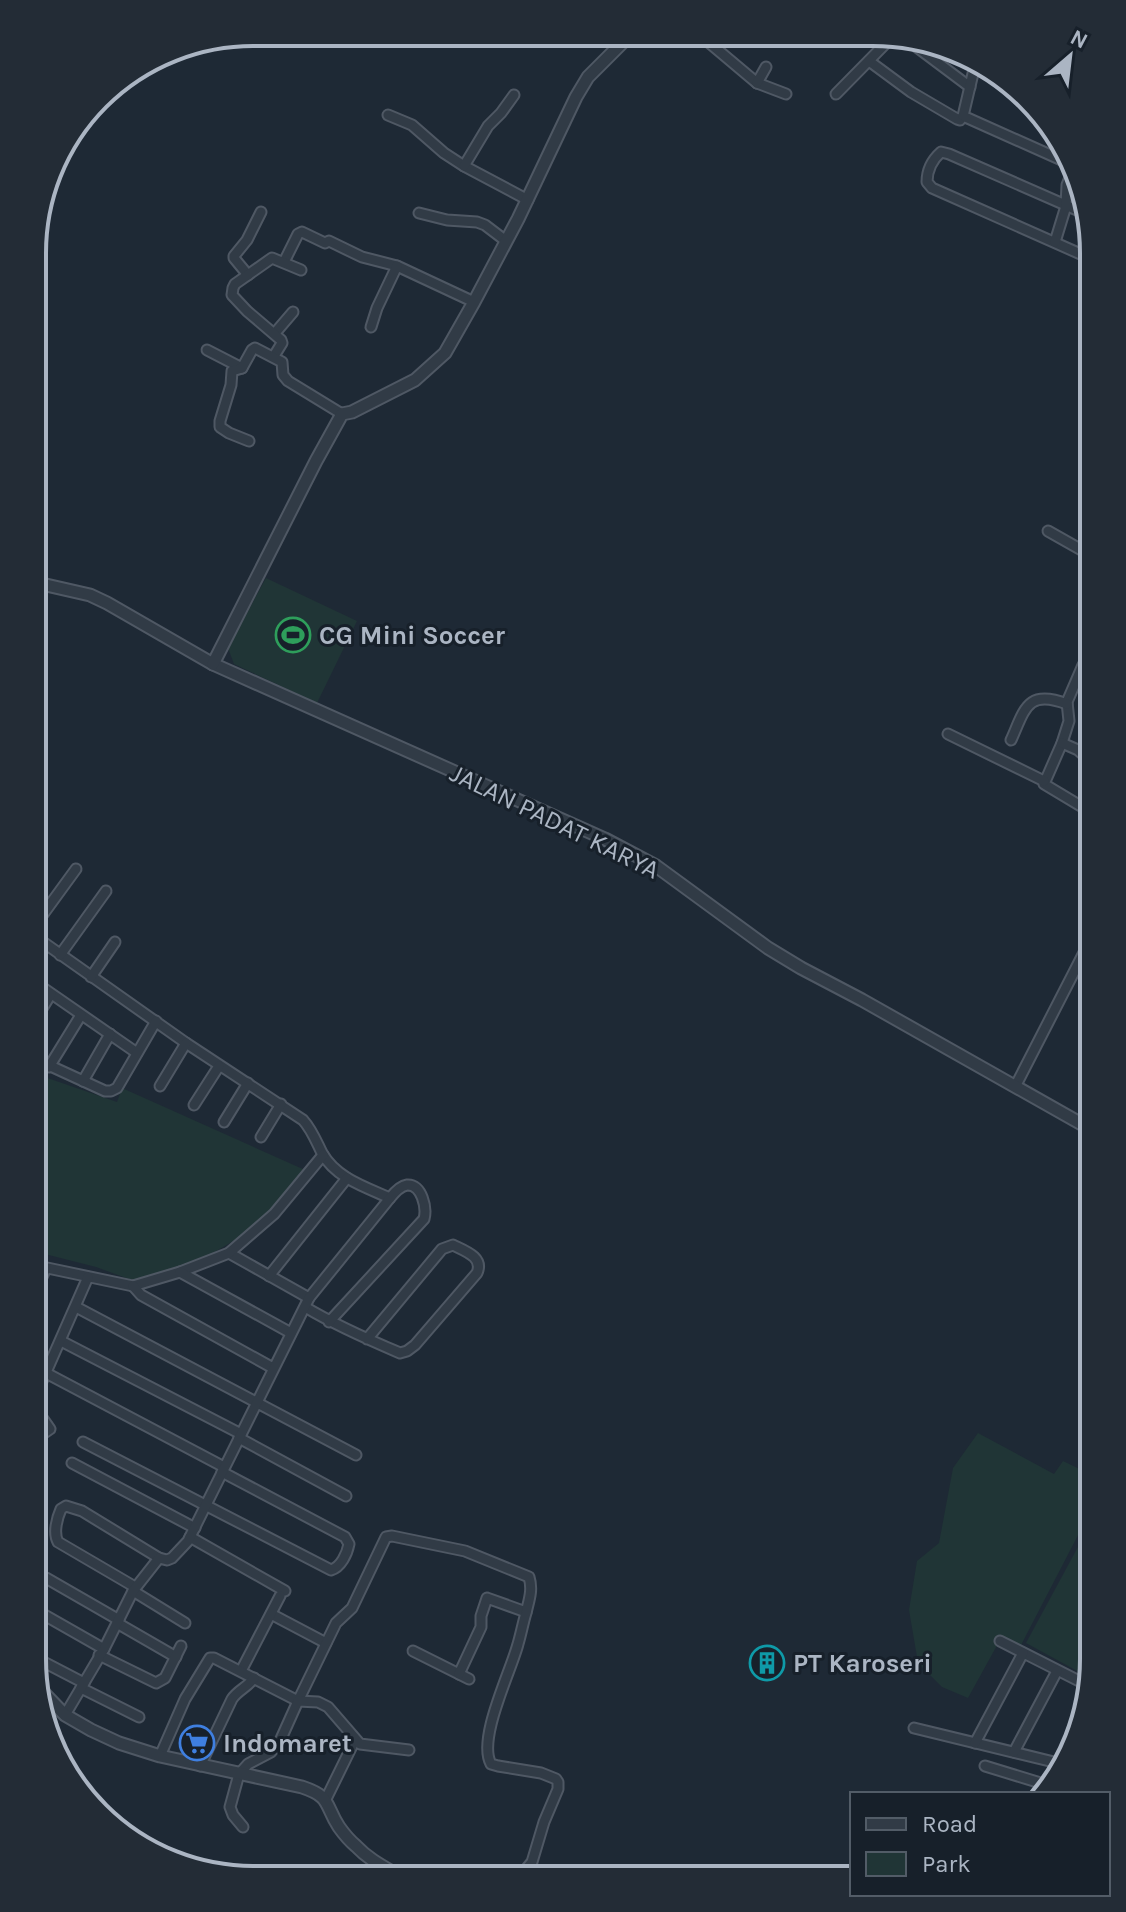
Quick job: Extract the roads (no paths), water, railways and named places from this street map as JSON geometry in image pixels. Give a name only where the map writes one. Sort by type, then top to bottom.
[{"type":"street","points":[[249,441],[220,427],[232,371],[242,368],[254,349],[274,356],[282,362],[283,375],[288,381],[342,414],[396,391],[427,370],[445,353],[528,200],[565,118],[588,77],[619,46]]},
{"type":"street","points":[[713,46],[757,83],[786,94]]},
{"type":"street","points":[[836,94],[883,47]]},
{"type":"street","points":[[924,53],[970,87]]},
{"type":"street","points":[[936,61],[937,56]]},
{"type":"street","points":[[869,61],[911,92],[960,120],[973,72]]},
{"type":"street","points":[[757,83],[766,67]]},
{"type":"street","points":[[464,166],[488,126],[514,95]]},
{"type":"street","points":[[388,115],[412,125],[464,166],[528,200]]},
{"type":"street","points":[[963,116],[1056,158]]},
{"type":"street","points":[[1075,210],[941,152],[928,173],[927,182],[932,188],[1080,254]]},
{"type":"street","points":[[1055,242],[1066,206],[1068,184]]},
{"type":"street","points":[[248,275],[234,256],[247,240],[261,212]]},
{"type":"street","points":[[419,213],[447,220],[477,222],[506,241]]},
{"type":"street","points":[[284,262],[298,234],[302,232],[362,257],[397,266],[474,302]]},
{"type":"street","points":[[274,356],[282,343],[232,295],[233,288],[270,259],[301,270]]},
{"type":"street","points":[[371,327],[397,266]]},
{"type":"street","points":[[275,333],[293,312]]},
{"type":"street","points":[[207,350],[242,368]]},
{"type":"street","points":[[213,664],[342,414]]},
{"type":"street","points":[[1048,531],[1080,549]]},
{"type":"street","name":"JALAN PADAT KARYA","points":[[46,585],[90,595],[213,664],[632,853],[656,866],[768,948],[801,968],[1080,1123]]},
{"type":"street","points":[[1044,781],[1062,743],[1070,714],[1067,704],[1080,672]]},
{"type":"street","points":[[1011,740],[1031,703],[1047,697],[1067,704]]},
{"type":"street","points":[[948,734],[1044,781],[1045,785],[1080,806]]},
{"type":"street","points":[[1062,743],[1080,752]]},
{"type":"street","points":[[46,910],[76,869]]},
{"type":"street","points":[[60,955],[106,891]]},
{"type":"street","points":[[91,977],[115,942]]},
{"type":"street","points":[[46,945],[219,1066],[303,1120],[332,1165],[347,1178],[390,1198]]},
{"type":"street","points":[[1015,1087],[1080,960]]},
{"type":"street","points":[[46,990],[137,1053]]},
{"type":"street","points":[[46,1002],[51,994]]},
{"type":"street","points":[[49,1067],[81,1015]]},
{"type":"street","points":[[46,1065],[111,1091],[117,1088],[156,1021]]},
{"type":"street","points":[[83,1081],[110,1034]]},
{"type":"street","points":[[160,1086],[186,1043]]},
{"type":"street","points":[[194,1105],[219,1066]]},
{"type":"street","points":[[224,1122],[248,1083]]},
{"type":"street","points":[[261,1137],[281,1104]]},
{"type":"street","points":[[46,1268],[133,1286],[229,1253],[274,1214],[323,1155]]},
{"type":"street","points":[[269,1276],[347,1178]]},
{"type":"street","points":[[185,1623],[58,1542],[55,1537],[59,1513],[63,1507],[82,1511],[159,1558],[172,1558],[207,1505],[307,1303],[390,1198],[404,1186],[411,1186],[425,1203],[425,1216],[329,1322]]},
{"type":"street","points":[[229,1253],[269,1276],[329,1322],[367,1339],[400,1353],[407,1351],[477,1273],[479,1262],[453,1245],[442,1249],[367,1339]]},
{"type":"street","points":[[180,1272],[291,1333]]},
{"type":"street","points":[[83,1442],[331,1570],[348,1550],[345,1537],[46,1373],[88,1277]]},
{"type":"street","points":[[133,1286],[141,1295],[273,1368]]},
{"type":"street","points":[[76,1307],[356,1455]]},
{"type":"street","points":[[61,1341],[346,1496]]},
{"type":"street","points":[[72,1463],[192,1532],[283,1594],[241,1671]]},
{"type":"street","points":[[243,1827],[230,1807],[239,1774],[248,1764],[271,1752],[280,1741],[336,1623],[352,1608],[386,1537],[392,1536],[465,1551],[529,1577],[532,1588],[518,1645],[496,1705],[487,1755],[489,1761],[498,1766],[541,1773],[558,1782],[529,1866]]},
{"type":"street","points":[[65,1715],[134,1589],[159,1558]]},
{"type":"street","points":[[46,1578],[176,1657]]},
{"type":"street","points":[[413,1651],[464,1676],[481,1627],[487,1598],[526,1612]]},
{"type":"street","points":[[271,1614],[326,1643]]},
{"type":"street","points":[[46,1617],[156,1683],[165,1678],[181,1646]]},
{"type":"street","points":[[1000,1641],[1079,1681]]},
{"type":"street","points":[[975,1743],[1023,1653]]},
{"type":"street","points":[[160,1756],[185,1699],[209,1659],[214,1658],[298,1701],[318,1702],[328,1707],[360,1744],[409,1750]]},
{"type":"street","points":[[46,1664],[139,1717]]},
{"type":"street","points":[[1014,1752],[1057,1671]]},
{"type":"street","points":[[200,1766],[232,1699],[254,1678]]},
{"type":"street","points":[[50,1699],[65,1715],[119,1743],[200,1766],[306,1788],[326,1799],[339,1827],[359,1850],[382,1866]]},
{"type":"street","points":[[914,1728],[1053,1762]]},
{"type":"street","points":[[326,1799],[355,1740]]},
{"type":"street","points":[[985,1766],[1036,1786]]},
{"type":"place","name":"CG Mini Soccer","points":[[293,635]]},
{"type":"place","name":"PT Karoseri","points":[[767,1663]]},
{"type":"place","name":"Indomaret","points":[[197,1743]]}]
